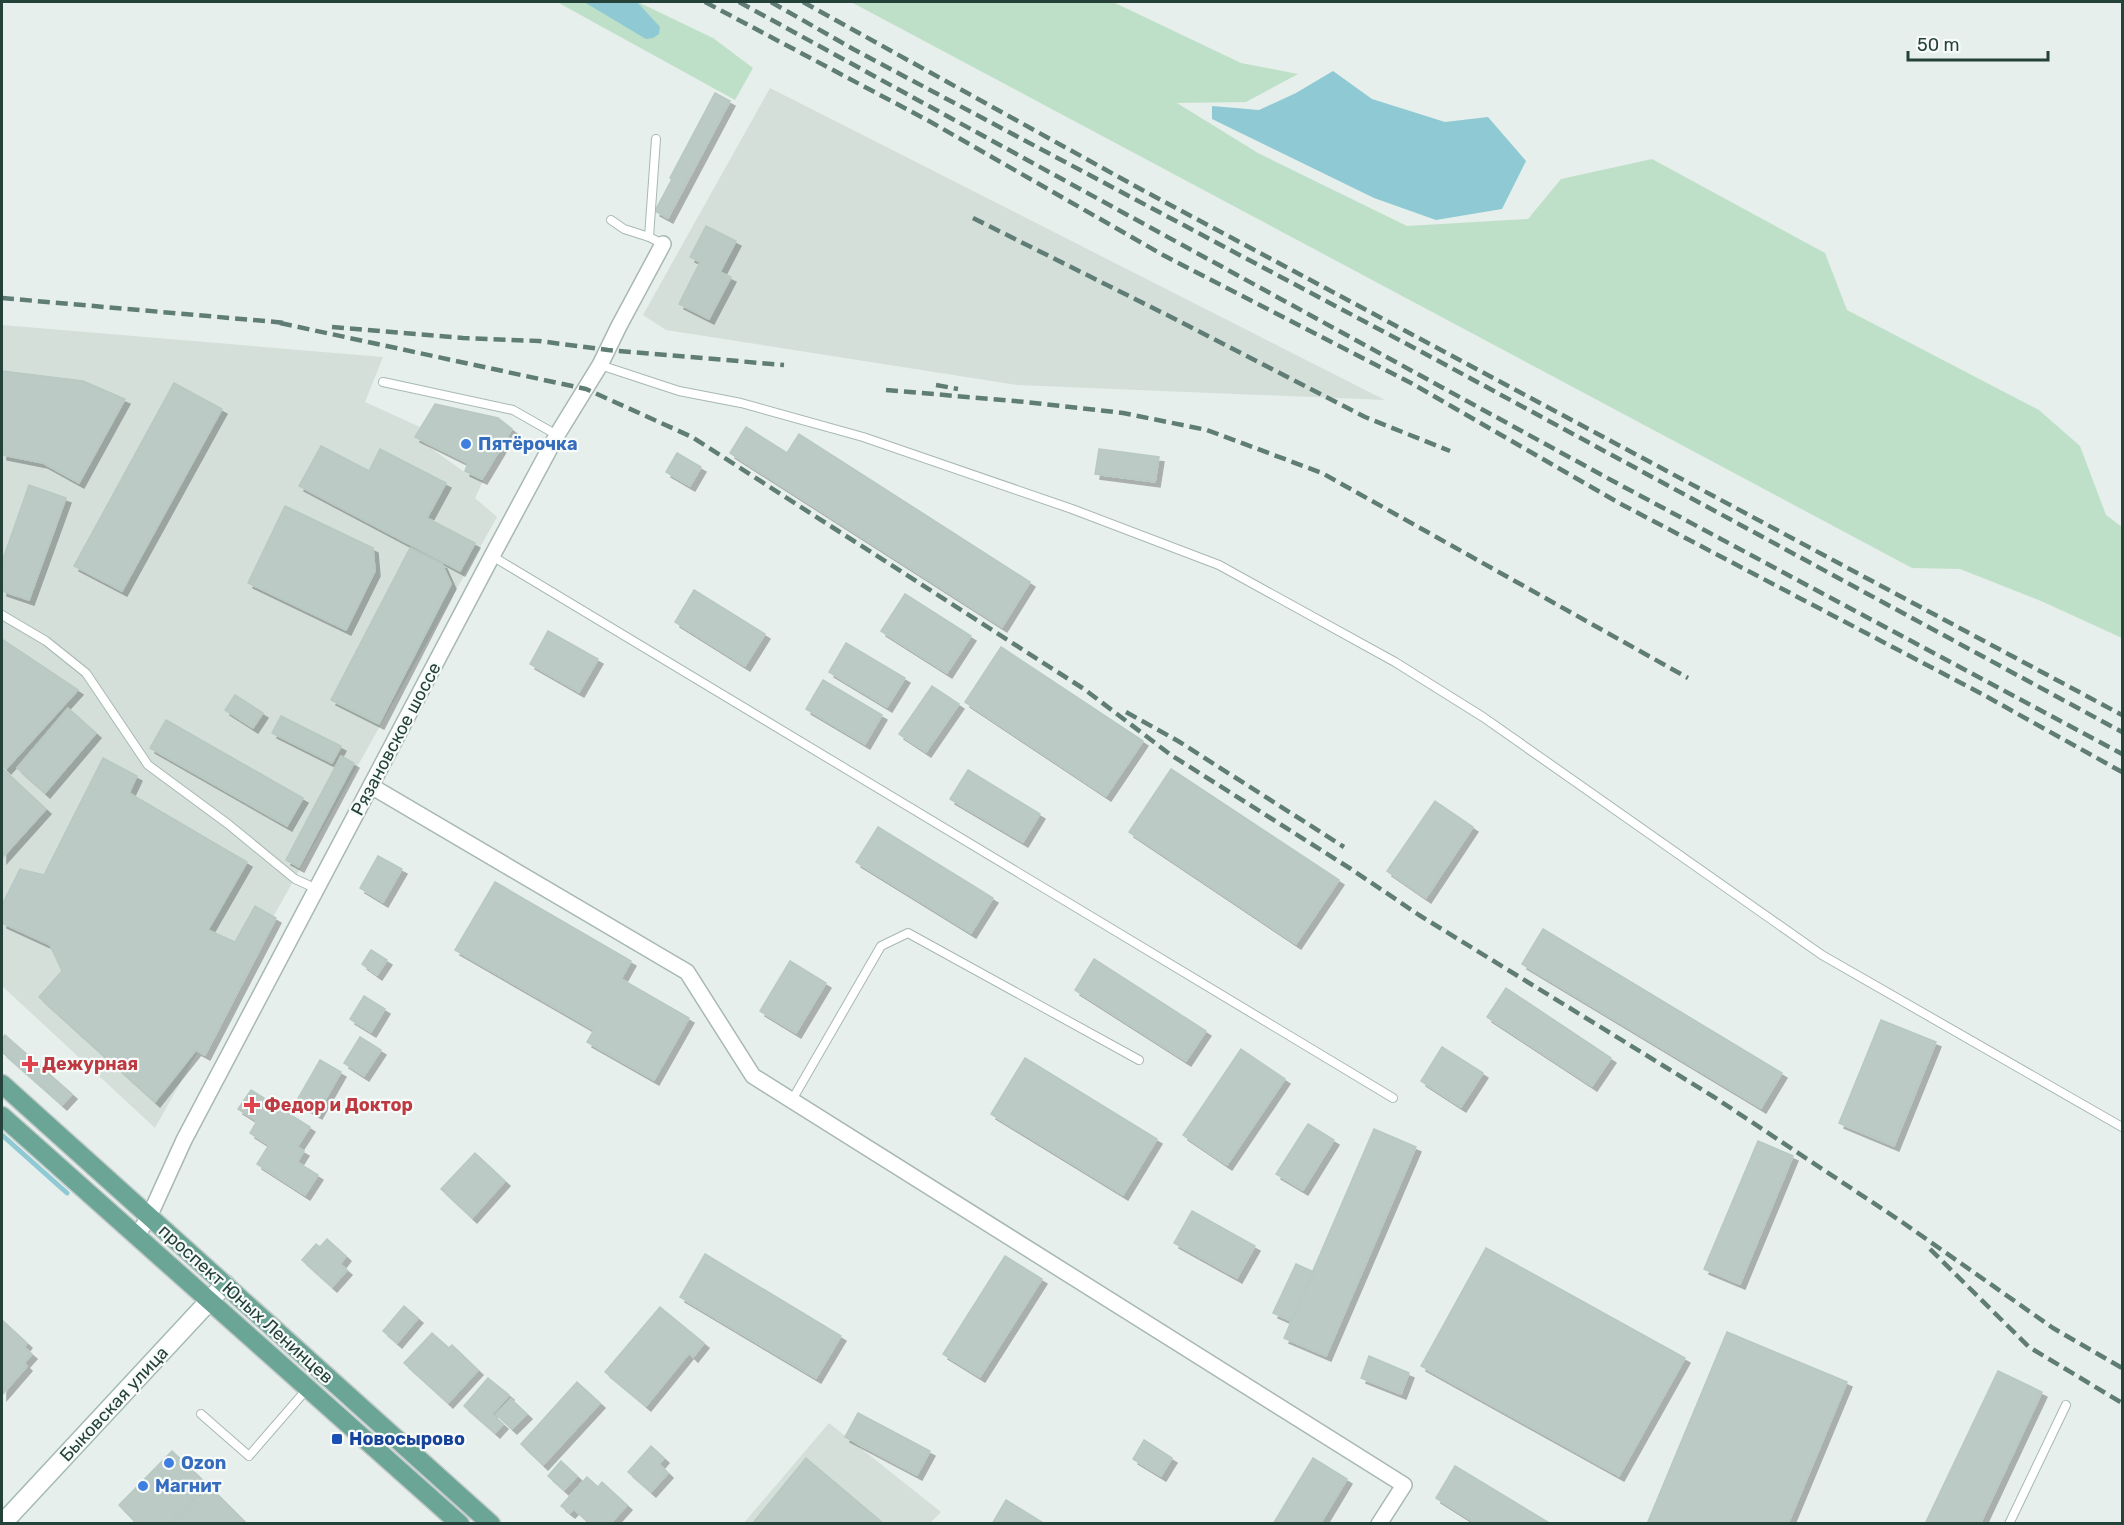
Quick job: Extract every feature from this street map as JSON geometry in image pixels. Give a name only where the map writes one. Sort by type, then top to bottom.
[{"type":"main road","name":"проспект Юных Ленинцев","points":[[2,1083],[491,1524]]},
{"type":"main road","name":"проспект Юных Ленинцев","points":[[2,1116],[460,1524]]},
{"type":"street","name":"Рязановское шоссе","points":[[136,1237],[149,1217],[184,1140],[492,556],[557,435],[600,365],[663,244]]},
{"type":"street","points":[[371,786],[687,972],[753,1076],[1404,1485],[1378,1524]]},
{"type":"street","name":"Быковская улица","points":[[2,1524],[225,1284]]},
{"type":"lane","points":[[649,237],[656,139]]},
{"type":"lane","points":[[611,220],[624,229],[663,244]]},
{"type":"lane","points":[[600,365],[679,391],[741,403],[863,436],[1072,509],[1219,565],[1395,662],[1483,717],[1822,955],[2122,1126]]},
{"type":"lane","points":[[383,382],[513,410],[557,435]]},
{"type":"lane","points":[[492,556],[1393,1098]]},
{"type":"lane","points":[[2,615],[46,640],[86,673],[148,765],[228,824],[295,879],[317,889]]},
{"type":"lane","points":[[792,1101],[880,946],[909,933],[1139,1060]]},
{"type":"lane","points":[[201,1414],[249,1456],[308,1388]]},
{"type":"lane","points":[[2009,1524],[2066,1405]]},
{"type":"shaded area","points":[[770,88],[1385,400],[1017,385],[666,330],[643,315]]},
{"type":"shaded area","points":[[2,325],[383,357],[365,402],[420,427],[415,437],[463,471],[483,481],[475,498],[497,517],[155,1128],[2,986]]},
{"type":"shaded area","points":[[829,1423],[941,1512],[930,1523],[743,1524]]},
{"type":"green space","points":[[557,2],[638,2],[713,38],[753,68],[735,100]]},
{"type":"green space","points":[[851,2],[1113,2],[1241,63],[1298,74],[1246,102],[1177,103],[1258,153],[1407,226],[1528,219],[1561,179],[1652,159],[1825,253],[1847,310],[2039,410],[2080,446],[2106,515],[2122,527],[2122,638],[2041,601],[1960,569],[1912,568]]},
{"type":"water","points":[[584,2],[637,2],[660,27],[659,34],[646,39]]},
{"type":"water","points":[[1333,71],[1372,99],[1445,122],[1488,117],[1526,161],[1502,209],[1436,220],[1374,198],[1212,119],[1212,106],[1259,110],[1296,93]]},
{"type":"building","points":[[715,93],[730,101],[668,218],[655,211]]},
{"type":"building","points":[[706,226],[736,241],[720,272],[731,277],[709,319],[679,304],[700,262],[690,257]]},
{"type":"building","points":[[2,371],[83,381],[125,399],[79,483],[43,463],[2,455]]},
{"type":"building","points":[[174,383],[222,409],[122,591],[74,566]]},
{"type":"building","name":"Пятёрочка","points":[[435,404],[498,418],[512,429],[482,479],[465,471],[468,463],[415,437]]},
{"type":"building","points":[[746,427],[787,453],[799,434],[1030,582],[1002,627],[730,453]]},
{"type":"building","points":[[321,446],[369,471],[380,449],[446,483],[427,518],[475,543],[460,571],[299,486]]},
{"type":"building","points":[[1099,449],[1159,457],[1155,482],[1095,474]]},
{"type":"building","points":[[677,453],[701,467],[690,486],[666,472]]},
{"type":"building","points":[[29,485],[66,498],[29,600],[2,591],[2,562]]},
{"type":"building","points":[[285,506],[373,548],[375,571],[346,630],[248,583]]},
{"type":"building","points":[[410,548],[442,564],[451,584],[379,724],[331,700]]},
{"type":"building","points":[[694,590],[765,634],[745,666],[675,622]]},
{"type":"building","points":[[905,594],[971,636],[947,673],[881,631]]},
{"type":"building","points":[[548,631],[598,659],[579,692],[530,664]]},
{"type":"building","points":[[2,639],[78,690],[6,769],[2,765]]},
{"type":"building","points":[[846,643],[905,678],[887,707],[829,672]]},
{"type":"building","points":[[1001,647],[1143,741],[1106,796],[965,702]]},
{"type":"building","points":[[823,680],[882,715],[865,744],[806,709]]},
{"type":"building","points":[[932,686],[959,704],[926,752],[899,734]]},
{"type":"building","points":[[235,695],[263,713],[253,728],[225,710]]},
{"type":"building","points":[[68,708],[96,733],[45,793],[17,768]]},
{"type":"building","points":[[281,716],[341,746],[332,763],[272,733]]},
{"type":"building","points":[[166,720],[303,798],[287,826],[150,748]]},
{"type":"building","points":[[341,756],[354,763],[299,867],[286,860]]},
{"type":"building","points":[[103,758],[137,776],[129,793],[247,862],[208,930],[235,942],[255,906],[276,918],[205,1055],[196,1050],[155,1102],[39,997],[62,971],[50,945],[2,923],[2,905],[20,869],[44,875]]},
{"type":"building","points":[[2,768],[46,809],[2,858]]},
{"type":"building","points":[[1171,769],[1339,880],[1296,944],[1129,832]]},
{"type":"building","points":[[968,770],[1040,814],[1023,842],[950,799]]},
{"type":"building","points":[[1435,801],[1473,827],[1426,898],[1387,871]]},
{"type":"building","points":[[878,827],[993,898],[971,933],[856,862]]},
{"type":"building","points":[[378,856],[402,869],[383,902],[360,888]]},
{"type":"building","points":[[495,882],[631,961],[621,979],[689,1018],[654,1080],[587,1042],[594,1030],[455,950]]},
{"type":"building","points":[[1543,929],[1782,1073],[1761,1108],[1522,964]]},
{"type":"building","points":[[371,950],[387,960],[377,975],[362,964]]},
{"type":"building","points":[[1094,959],[1206,1031],[1186,1061],[1075,990]]},
{"type":"building","points":[[790,961],[826,983],[796,1033],[760,1011]]},
{"type":"building","points":[[1506,988],[1611,1058],[1592,1086],[1487,1017]]},
{"type":"building","points":[[364,996],[385,1009],[371,1032],[350,1019]]},
{"type":"building","points":[[1881,1020],[1936,1042],[1894,1146],[1839,1123]]},
{"type":"building","points":[[5,1035],[72,1094],[62,1105],[2,1052],[2,1039]]},
{"type":"building","points":[[360,1037],[381,1050],[364,1076],[344,1063]]},
{"type":"building","points":[[1442,1047],[1483,1073],[1461,1107],[1421,1081]]},
{"type":"building","points":[[1241,1049],[1285,1079],[1227,1165],[1183,1135]]},
{"type":"building","points":[[1025,1058],[1157,1139],[1123,1195],[991,1114]]},
{"type":"building","points":[[320,1060],[341,1072],[317,1114],[296,1102]]},
{"type":"building","points":[[251,1090],[310,1127],[297,1147],[304,1151],[297,1162],[318,1175],[305,1195],[257,1164],[269,1145],[250,1133],[257,1121],[238,1109]]},
{"type":"building","points":[[1308,1124],[1334,1140],[1303,1190],[1276,1174]]},
{"type":"building","points":[[1374,1129],[1416,1147],[1326,1356],[1284,1338]]},
{"type":"building","points":[[1758,1141],[1793,1156],[1740,1284],[1704,1269]]},
{"type":"building","points":[[475,1153],[505,1181],[472,1218],[441,1189]]},
{"type":"building","points":[[1192,1211],[1255,1246],[1237,1278],[1174,1243]]},
{"type":"building","points":[[327,1239],[346,1256],[340,1264],[347,1270],[332,1287],[302,1260],[316,1244],[320,1247]]},
{"type":"building","points":[[1486,1248],[1685,1358],[1619,1476],[1421,1366]]},
{"type":"building","points":[[705,1254],[841,1336],[816,1378],[680,1297]]},
{"type":"building","points":[[1005,1256],[1042,1279],[980,1377],[943,1354]]},
{"type":"building","points":[[1296,1264],[1314,1272],[1291,1321],[1273,1313]]},
{"type":"building","points":[[404,1306],[418,1318],[397,1343],[383,1331]]},
{"type":"building","points":[[660,1307],[704,1343],[693,1357],[689,1353],[646,1406],[605,1372]]},
{"type":"building","points":[[2,1320],[27,1343],[24,1347],[32,1354],[24,1363],[27,1366],[2,1395]]},
{"type":"building","points":[[1727,1332],[1847,1382],[1788,1524],[1647,1524]]},
{"type":"building","points":[[432,1333],[449,1348],[452,1345],[478,1370],[448,1403],[404,1363]]},
{"type":"building","points":[[1369,1356],[1409,1373],[1401,1394],[1361,1378]]},
{"type":"building","points":[[1998,1371],[2042,1392],[1980,1524],[1925,1524]]},
{"type":"building","points":[[488,1378],[509,1395],[492,1414],[503,1424],[495,1433],[464,1406]]},
{"type":"building","points":[[577,1382],[600,1403],[543,1465],[521,1444]]},
{"type":"building","points":[[511,1399],[527,1414],[512,1429],[496,1414]]},
{"type":"building","points":[[858,1413],[930,1451],[917,1475],[845,1437]]},
{"type":"building","points":[[1144,1440],[1172,1458],[1161,1476],[1133,1459]]},
{"type":"building","points":[[651,1446],[664,1458],[659,1464],[668,1473],[651,1492],[628,1472]]},
{"type":"building","points":[[172,1451],[208,1485],[171,1524],[137,1524],[119,1505]]},
{"type":"building","points":[[806,1458],[884,1524],[752,1524]]},
{"type":"building","points":[[1313,1458],[1347,1479],[1320,1524],[1273,1524]]},
{"type":"building","points":[[561,1461],[577,1476],[564,1490],[548,1476]]},
{"type":"building","points":[[1455,1466],[1551,1524],[1477,1524],[1436,1498]]},
{"type":"building","points":[[587,1477],[598,1487],[602,1482],[627,1505],[610,1524],[590,1524],[574,1509],[570,1513],[561,1506]]},
{"type":"building","points":[[208,1485],[247,1524],[171,1523]]},
{"type":"building","points":[[1006,1500],[1045,1524],[992,1524]]},
{"type":"waterway","points":[[2,1135],[67,1193]]},
{"type":"railway","points":[[705,2],[929,121],[1163,255],[1411,383],[1619,503],[1982,694],[2122,772]]},
{"type":"railway","points":[[739,2],[1611,480],[2122,754]]},
{"type":"railway","points":[[771,2],[853,49],[1433,358],[2122,732]]},
{"type":"railway","points":[[803,2],[1135,186],[2122,715]]},
{"type":"railway","points":[[973,218],[1365,417],[1450,451]]},
{"type":"railway","points":[[2,298],[287,323]]},
{"type":"railway","points":[[280,323],[586,389],[692,437],[1084,689],[1171,755],[1419,915],[1714,1097],[1902,1222],[2053,1328],[2122,1368]]},
{"type":"railway","points":[[332,327],[463,338],[539,341],[608,350],[784,365]]},
{"type":"railway","points":[[936,385],[958,389]]},
{"type":"railway","points":[[886,390],[1123,413],[1207,430],[1322,473],[1688,678]]},
{"type":"railway","points":[[1126,712],[1178,741],[1344,847]]},
{"type":"railway","points":[[1930,1249],[2029,1347],[2122,1403]]},
{"type":"place","name":"Пятёрочка","points":[[466,444]]},
{"type":"place","name":"Дежурная","points":[[30,1064]]},
{"type":"place","name":"Федор и Доктор","points":[[252,1105]]},
{"type":"place","name":"Новосырово","points":[[337,1439]]},
{"type":"place","name":"Ozon","points":[[169,1463]]},
{"type":"place","name":"Магнит","points":[[143,1486]]}]
